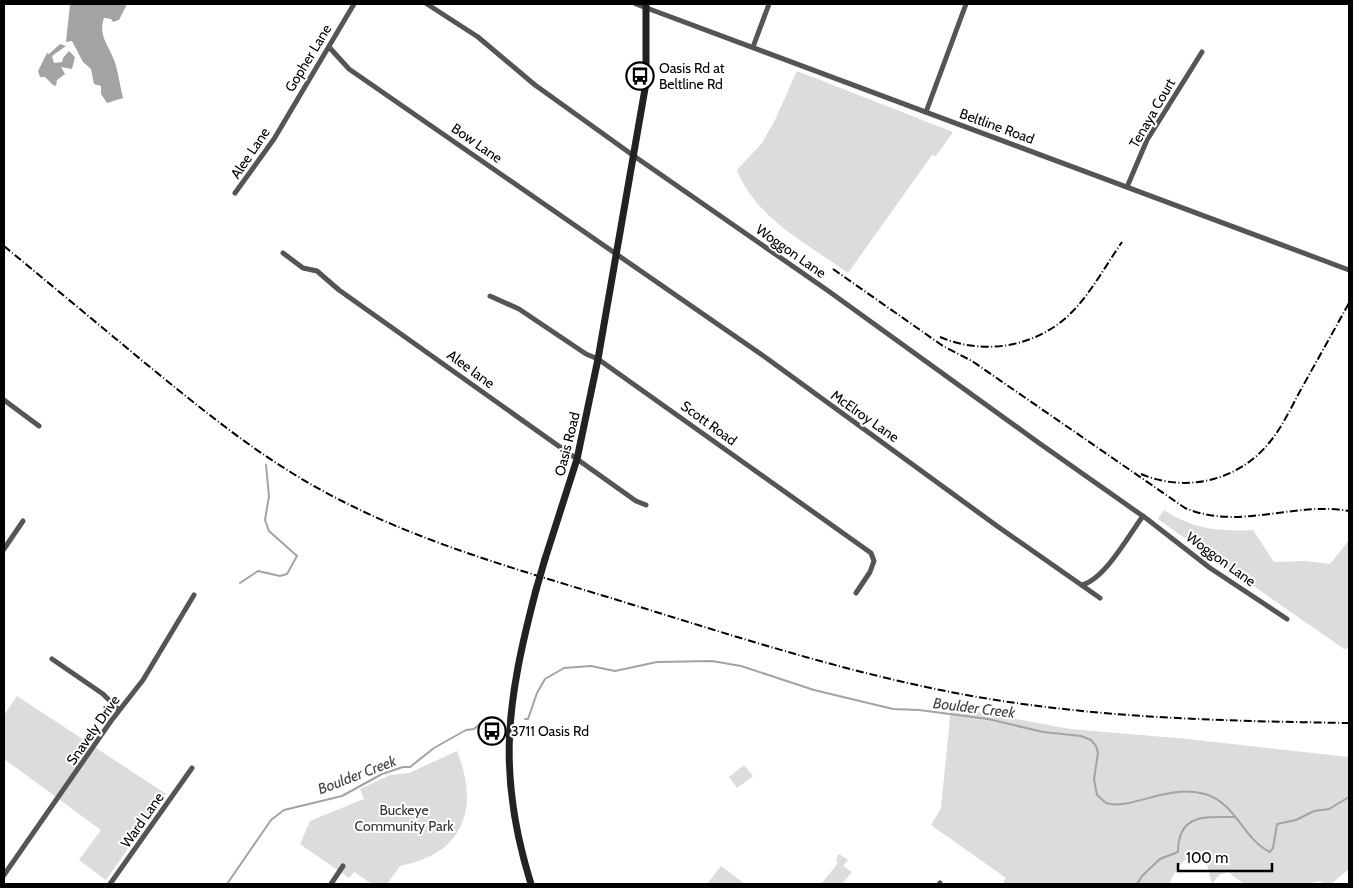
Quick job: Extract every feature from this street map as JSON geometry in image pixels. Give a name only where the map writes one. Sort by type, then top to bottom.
[{"type":"main road","name":"Oasis Road","points":[[531,884],[515,828],[510,793],[508,742],[517,666],[536,590],[577,459],[598,359],[646,83],[646,5]]},
{"type":"street","name":"Gopher Lane","points":[[282,125],[354,4]]},
{"type":"street","name":"Woggon Lane","points":[[427,4],[478,37],[536,85],[634,156],[827,290],[1030,438],[1144,516],[1210,568],[1287,619]]},
{"type":"street","name":"Beltline Road","points":[[636,4],[646,5],[753,48],[1349,270]]},
{"type":"street","points":[[753,48],[769,4]]},
{"type":"street","points":[[926,112],[966,4]]},
{"type":"street","name":"Bow Lane","points":[[329,47],[349,70],[470,151],[616,254]]},
{"type":"street","name":"Tenaya Court","points":[[1128,187],[1147,140],[1202,52]]},
{"type":"street","name":"Alee Lane","points":[[235,194],[282,125]]},
{"type":"street","name":"Alee lane","points":[[283,253],[303,268],[317,271],[339,290],[636,501],[646,505]]},
{"type":"street","name":"McElroy Lane","points":[[616,254],[764,356],[1100,598]]},
{"type":"street","name":"Scott Road","points":[[490,296],[519,309],[586,354],[598,359],[871,553],[874,561],[870,572],[856,593]]},
{"type":"street","points":[[4,400],[38,426]]},
{"type":"street","points":[[1082,585],[1090,583],[1102,572],[1144,516]]},
{"type":"street","points":[[4,549],[22,521]]},
{"type":"street","name":"Snavely Drive","points":[[4,875],[119,710],[144,680],[194,596]]},
{"type":"street","points":[[52,659],[103,694],[119,710]]},
{"type":"street","name":"Ward Lane","points":[[110,884],[192,768]]},
{"type":"street","points":[[331,884],[343,866]]},
{"type":"green space","points":[[797,71],[953,132],[936,156],[932,155],[848,273],[770,217],[746,188],[737,170],[762,143],[775,120]]},
{"type":"green space","points":[[1164,510],[1185,521],[1207,528],[1218,530],[1253,530],[1274,562],[1306,561],[1330,564],[1349,540],[1349,648],[1344,649],[1158,519]]},
{"type":"green space","points":[[17,696],[166,794],[106,880],[79,860],[101,830],[4,759],[4,715]]},
{"type":"green space","points":[[951,707],[1070,729],[1188,739],[1349,757],[1349,869],[1331,884],[1323,884],[1320,881],[1306,884],[1244,884],[1228,872],[1219,875],[1212,884],[1205,857],[1211,850],[1195,854],[1185,860],[1169,884],[1005,884],[1003,883],[1006,878],[931,825],[941,808]]},
{"type":"green space","name":"Buckeye Community Park","points":[[457,751],[464,772],[467,791],[466,809],[461,825],[452,839],[439,851],[422,860],[400,866],[387,884],[372,884],[354,872],[349,878],[300,844],[310,821],[364,799],[360,789],[390,775],[409,773]]},
{"type":"green space","points":[[744,765],[753,776],[737,788],[729,777]]},
{"type":"green space","points":[[839,854],[848,860],[843,866],[852,872],[842,884],[821,884],[838,863],[836,859]]},
{"type":"green space","points":[[721,866],[745,884],[707,884]]},
{"type":"shaded area","points":[[70,4],[127,4],[119,20],[113,22],[111,19],[104,18],[102,25],[104,37],[117,70],[123,98],[107,103],[101,94],[101,86],[94,84],[91,69],[83,62],[72,41],[66,42]]},
{"type":"shaded area","points":[[60,44],[66,46],[52,56],[54,63],[62,62],[69,51],[75,57],[72,69],[61,67],[65,74],[57,80],[56,86],[45,77],[40,77],[38,71],[47,53],[49,54]]},
{"type":"waterway","points":[[240,583],[258,571],[280,576],[287,574],[297,556],[269,531],[265,520],[269,496],[266,465]]},
{"type":"waterway","name":"Boulder Creek","points":[[525,719],[528,719],[537,693],[545,679],[564,668],[591,666],[615,671],[657,662],[712,661],[741,666],[814,690],[893,709],[919,710],[988,719],[1043,732],[1081,736],[1091,740],[1096,746],[1098,753],[1094,779],[1097,795],[1106,803],[1127,803],[1178,792],[1205,794],[1224,805],[1253,839],[1270,852],[1273,848],[1277,824],[1296,820],[1314,811],[1329,809],[1349,797]]},
{"type":"waterway","name":"Boulder Creek","points":[[227,884],[271,820],[284,810],[342,796],[382,774],[403,767],[410,767],[434,748],[466,730],[474,729],[481,723],[491,722]]},
{"type":"waterway","points":[[1137,884],[1142,876],[1160,859],[1178,852],[1179,839],[1188,824],[1204,818],[1235,817]]},
{"type":"railway","points":[[940,337],[957,343],[992,347],[1026,341],[1042,334],[1057,325],[1078,305],[1092,288],[1122,242]]},
{"type":"railway","points":[[4,246],[181,392],[273,461],[330,495],[369,514],[490,561],[829,664],[961,694],[1058,708],[1155,717],[1349,723]]},
{"type":"railway","points":[[833,269],[943,346],[972,361],[1185,508],[1205,514],[1226,517],[1328,509],[1349,511]]},
{"type":"railway","points":[[1141,474],[1158,480],[1193,483],[1227,475],[1242,467],[1256,456],[1269,443],[1284,421],[1349,303]]},
{"type":"place","name":"Oasis Rd at Beltline Rd","points":[[640,76]]},
{"type":"place","name":"3711 Oasis Rd","points":[[492,731]]}]
